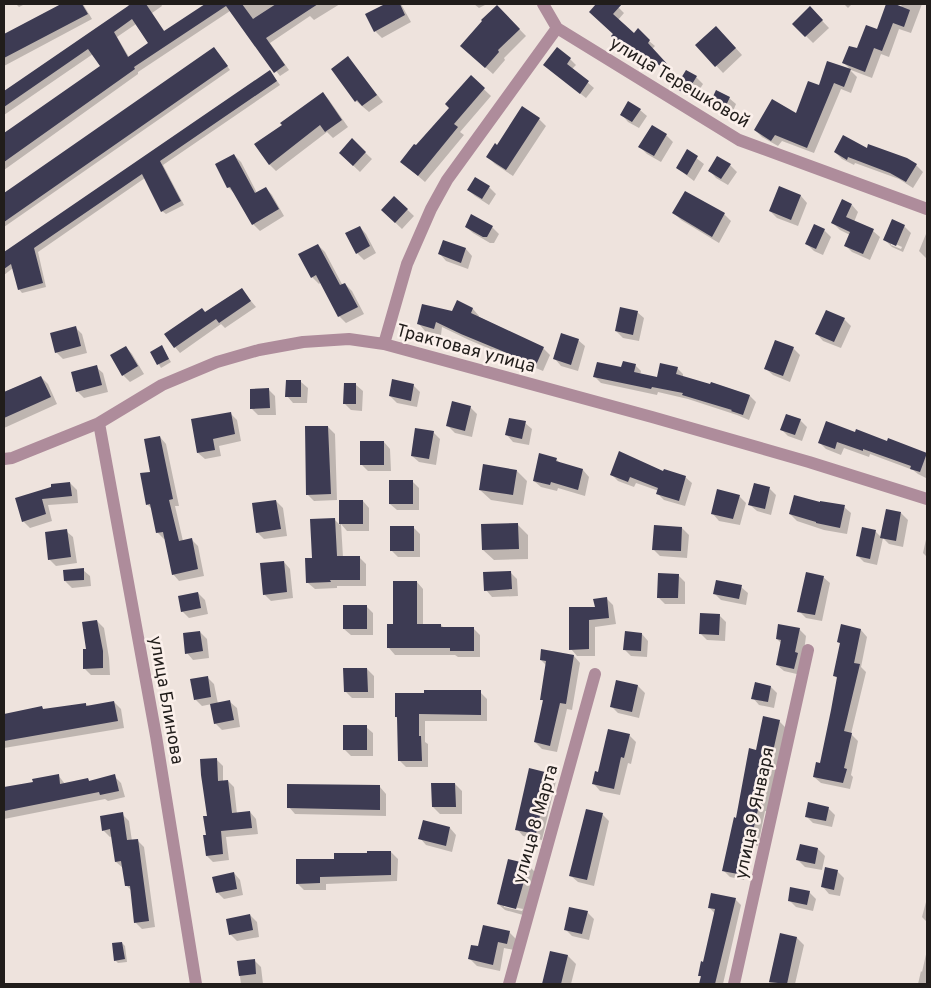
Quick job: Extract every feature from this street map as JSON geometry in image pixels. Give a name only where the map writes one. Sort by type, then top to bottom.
[{"type":"street","name":"улица Терешковой","points":[[543,4],[557,28],[739,140],[927,209]]},
{"type":"street","points":[[384,344],[407,264],[432,209],[448,180],[557,28]]},
{"type":"street","name":"Трактовая улица","points":[[4,459],[12,458],[100,423],[162,385],[217,362],[259,350],[303,342],[349,339],[384,344],[652,417],[927,499]]},
{"type":"street","name":"улица Блинова","points":[[100,423],[156,736],[196,984]]},
{"type":"street","name":"улица 9 Января","points":[[734,984],[808,650]]},
{"type":"street","name":"улица 8 Марта","points":[[509,984],[595,674]]},
{"type":"building","points":[[61,4],[82,4],[88,14],[4,58],[4,34]]},
{"type":"building","points":[[131,4],[146,4],[164,31],[205,4],[242,4],[253,19],[276,4],[318,4],[266,38],[285,65],[274,73],[226,6],[134,67],[135,69],[4,162],[4,133],[100,66],[88,49],[4,107],[4,91]],"holes":[[[132,19],[148,43],[128,57],[114,32]]]},
{"type":"building","points":[[385,4],[400,4],[405,15],[374,32],[365,14]]},
{"type":"building","points":[[596,4],[622,4],[613,14],[634,33],[638,28],[650,40],[648,43],[670,67],[667,70],[642,54],[640,57],[637,54],[634,58],[621,47],[611,36],[613,34],[589,12]]},
{"type":"building","points":[[886,4],[895,4],[910,10],[904,27],[893,23],[882,51],[874,48],[865,72],[842,63],[849,46],[857,48],[866,25],[877,29]]},
{"type":"building","points":[[497,5],[520,29],[498,50],[499,52],[485,68],[460,46],[481,20]]},
{"type":"building","points":[[810,6],[823,20],[805,37],[792,24]]},
{"type":"building","points":[[716,26],[736,48],[715,67],[695,45]]},
{"type":"building","points":[[214,47],[228,66],[4,222],[4,193]]},
{"type":"building","points":[[557,47],[571,58],[567,64],[589,81],[580,94],[543,65]]},
{"type":"building","points":[[348,56],[377,95],[362,106],[357,100],[355,102],[331,69]]},
{"type":"building","points":[[827,61],[851,69],[844,87],[834,83],[807,148],[775,135],[771,141],[754,130],[772,99],[796,113],[808,81],[819,85]]},
{"type":"building","points":[[270,70],[277,81],[160,161],[181,201],[161,212],[142,174],[34,248],[43,283],[18,290],[11,264],[4,269],[4,252]]},
{"type":"building","points":[[686,70],[697,76],[686,94],[675,88]]},
{"type":"building","points":[[471,75],[485,88],[454,124],[458,127],[418,176],[400,162],[414,144],[416,145],[449,108],[445,104]]},
{"type":"building","points":[[716,90],[730,97],[723,112],[709,105]]},
{"type":"building","points":[[323,92],[342,120],[325,132],[320,125],[269,165],[254,144],[282,125],[280,123]]},
{"type":"building","points":[[628,101],[641,109],[632,122],[620,115]]},
{"type":"building","points":[[522,106],[540,118],[506,170],[486,157],[495,143],[497,145]]},
{"type":"building","points":[[652,125],[667,134],[654,156],[638,147]]},
{"type":"building","points":[[843,135],[867,148],[868,144],[907,158],[917,164],[906,182],[890,173],[848,157],[847,160],[834,152]]},
{"type":"building","points":[[352,138],[366,152],[353,166],[339,153]]},
{"type":"building","points":[[687,149],[698,156],[687,175],[676,168]]},
{"type":"building","points":[[234,154],[255,193],[266,187],[279,209],[252,225],[230,187],[227,188],[215,164]]},
{"type":"building","points":[[717,156],[731,164],[721,179],[708,171]]},
{"type":"building","points":[[475,177],[490,186],[482,199],[467,190]]},
{"type":"building","points":[[779,186],[801,195],[791,220],[769,211]]},
{"type":"building","points":[[685,191],[725,213],[712,237],[672,213]]},
{"type":"building","points":[[394,196],[408,209],[395,223],[381,210]]},
{"type":"building","points":[[842,199],[852,204],[846,217],[874,229],[863,254],[844,246],[850,232],[831,223]]},
{"type":"building","points":[[471,214],[493,226],[487,237],[483,237],[465,227]]},
{"type":"building","points":[[892,219],[905,225],[896,246],[883,240]]},
{"type":"building","points":[[814,224],[825,229],[816,249],[805,244]]},
{"type":"building","points":[[360,226],[370,246],[356,254],[345,233]]},
{"type":"building","points":[[443,240],[466,248],[461,263],[438,254]]},
{"type":"building","points":[[318,244],[340,285],[345,283],[358,307],[338,317],[316,275],[311,278],[298,254]]},
{"type":"building","points":[[242,288],[251,301],[219,323],[216,319],[174,348],[164,334],[202,308],[205,312]]},
{"type":"building","points":[[457,300],[473,308],[471,313],[544,347],[536,365],[436,322],[434,329],[417,324],[422,304],[452,311]]},
{"type":"building","points":[[620,307],[638,311],[633,335],[615,331]]},
{"type":"building","points":[[826,310],[845,318],[834,342],[815,334]]},
{"type":"building","points":[[76,326],[81,346],[55,353],[50,333]]},
{"type":"building","points":[[561,333],[579,339],[571,365],[553,359]]},
{"type":"building","points":[[775,340],[794,347],[783,376],[764,369]]},
{"type":"building","points":[[162,345],[169,359],[157,365],[150,352]]},
{"type":"building","points":[[126,346],[138,366],[122,376],[110,355]]},
{"type":"building","points":[[623,361],[636,364],[634,372],[657,377],[660,363],[678,367],[676,374],[710,384],[711,382],[750,395],[743,415],[682,395],[683,393],[652,387],[651,389],[593,377],[597,362],[621,367]]},
{"type":"building","points":[[97,365],[102,385],[76,392],[71,372]]},
{"type":"building","points":[[41,376],[51,397],[4,418],[4,392]]},
{"type":"building","points":[[392,379],[414,384],[411,401],[389,396]]},
{"type":"building","points":[[286,380],[301,380],[301,397],[285,397]]},
{"type":"building","points":[[344,383],[356,383],[356,404],[343,404]]},
{"type":"building","points":[[269,388],[270,408],[250,409],[250,389]]},
{"type":"building","points":[[452,401],[471,406],[465,431],[446,426]]},
{"type":"building","points":[[231,412],[235,434],[213,439],[215,450],[197,453],[191,419]]},
{"type":"building","points":[[786,414],[801,419],[795,435],[780,430]]},
{"type":"building","points":[[509,418],[526,421],[522,439],[505,435]]},
{"type":"building","points":[[826,421],[855,432],[856,429],[887,441],[888,438],[927,453],[920,472],[910,469],[911,466],[863,449],[863,451],[837,442],[835,449],[818,443]]},
{"type":"building","points":[[305,426],[328,426],[331,494],[306,495]]},
{"type":"building","points":[[415,428],[434,431],[429,459],[411,456]]},
{"type":"building","points":[[160,436],[173,499],[169,500],[179,541],[192,538],[198,569],[172,575],[163,532],[156,533],[150,504],[146,505],[140,473],[150,472],[144,439]]},
{"type":"building","points":[[360,441],[384,441],[384,465],[360,465]]},
{"type":"building","points":[[619,451],[663,471],[664,469],[686,476],[679,501],[656,494],[658,488],[630,477],[628,482],[610,475]]},
{"type":"building","points":[[539,453],[557,458],[556,461],[583,469],[578,490],[551,482],[550,485],[533,481]]},
{"type":"building","points":[[483,464],[517,470],[513,495],[479,490]]},
{"type":"building","points":[[389,480],[413,480],[413,504],[389,504]]},
{"type":"building","points":[[70,482],[72,496],[42,499],[46,514],[22,522],[15,498],[51,487],[51,484]]},
{"type":"building","points":[[754,483],[770,487],[765,509],[748,505]]},
{"type":"building","points":[[717,489],[740,495],[733,519],[711,514]]},
{"type":"building","points":[[794,495],[820,502],[845,505],[840,528],[816,523],[789,514]]},
{"type":"building","points":[[276,500],[281,529],[256,533],[252,503]]},
{"type":"building","points":[[339,500],[363,500],[363,524],[339,524]]},
{"type":"building","points":[[886,509],[901,512],[896,541],[880,538]]},
{"type":"building","points":[[335,518],[337,556],[360,556],[360,580],[330,580],[331,582],[306,583],[305,558],[312,558],[310,519]]},
{"type":"building","points":[[518,523],[519,549],[482,550],[481,524]]},
{"type":"building","points":[[654,525],[682,527],[681,551],[652,550]]},
{"type":"building","points":[[390,526],[414,526],[414,551],[390,551]]},
{"type":"building","points":[[862,527],[876,530],[870,559],[856,556]]},
{"type":"building","points":[[67,529],[71,557],[48,560],[45,532]]},
{"type":"building","points":[[284,561],[287,592],[263,595],[260,563]]},
{"type":"building","points":[[84,568],[84,580],[64,581],[63,570]]},
{"type":"building","points":[[511,571],[512,589],[484,591],[483,572]]},
{"type":"building","points":[[806,572],[824,576],[815,615],[797,612]]},
{"type":"building","points":[[658,573],[679,574],[678,598],[657,598]]},
{"type":"building","points":[[716,580],[742,585],[739,599],[713,594]]},
{"type":"building","points":[[393,581],[417,581],[417,624],[441,624],[441,627],[474,627],[474,651],[450,651],[450,648],[387,648],[387,624],[393,624]]},
{"type":"building","points":[[198,592],[201,608],[181,612],[178,596]]},
{"type":"building","points":[[607,597],[609,618],[589,620],[589,649],[569,650],[569,607],[595,607],[593,599]]},
{"type":"building","points":[[343,605],[367,605],[367,629],[343,629]]},
{"type":"building","points":[[700,613],[720,614],[719,635],[699,634]]},
{"type":"building","points":[[97,620],[103,651],[103,668],[83,669],[83,649],[86,649],[82,622]]},
{"type":"building","points":[[778,624],[800,628],[795,652],[798,653],[794,669],[776,665],[781,640],[776,639]]},
{"type":"building","points":[[841,624],[861,629],[854,663],[860,664],[844,731],[852,733],[844,768],[847,769],[843,783],[813,777],[816,762],[820,763],[831,710],[837,677],[833,676],[840,643],[837,642]]},
{"type":"building","points":[[200,631],[203,651],[185,654],[183,633]]},
{"type":"building","points":[[625,631],[642,633],[641,651],[623,650]]},
{"type":"building","points":[[541,649],[574,655],[566,704],[560,703],[550,746],[534,742],[543,700],[540,700],[546,661],[540,660]]},
{"type":"building","points":[[343,668],[367,668],[368,692],[344,692]]},
{"type":"building","points":[[208,676],[211,697],[194,700],[190,679]]},
{"type":"building","points":[[616,680],[638,685],[632,712],[610,707]]},
{"type":"building","points":[[755,682],[771,686],[768,702],[751,699]]},
{"type":"building","points":[[424,690],[481,690],[481,715],[419,714],[422,761],[398,761],[395,693],[424,693]]},
{"type":"building","points":[[230,700],[234,720],[214,724],[210,704]]},
{"type":"building","points":[[114,701],[118,721],[4,741],[4,714],[42,706],[43,709],[86,703],[86,706]]},
{"type":"building","points":[[763,716],[780,720],[761,806],[759,805],[751,840],[745,838],[738,874],[722,871],[734,817],[736,818],[749,748],[756,750]]},
{"type":"building","points":[[343,725],[367,725],[367,750],[343,750]]},
{"type":"building","points":[[608,729],[630,734],[624,758],[621,757],[614,789],[592,784],[595,771],[598,772]]},
{"type":"building","points":[[217,758],[218,781],[228,780],[232,813],[250,811],[252,828],[221,831],[223,854],[206,856],[203,835],[206,835],[203,816],[207,816],[200,759]]},
{"type":"building","points":[[529,768],[549,773],[536,834],[515,830]]},
{"type":"building","points":[[59,774],[60,784],[88,778],[89,781],[115,774],[119,791],[100,795],[99,792],[4,811],[4,787],[33,782],[32,779]]},
{"type":"building","points":[[431,783],[455,783],[456,807],[432,807]]},
{"type":"building","points":[[287,784],[380,785],[380,810],[287,808]]},
{"type":"building","points":[[808,802],[829,807],[826,821],[805,817]]},
{"type":"building","points":[[586,809],[603,813],[587,880],[569,876]]},
{"type":"building","points":[[123,812],[127,840],[138,839],[149,921],[134,923],[130,886],[125,886],[121,861],[115,862],[110,829],[102,831],[100,816]]},
{"type":"building","points":[[423,820],[450,827],[446,846],[418,839]]},
{"type":"building","points":[[800,844],[818,848],[815,864],[796,860]]},
{"type":"building","points":[[367,851],[391,851],[391,875],[320,877],[320,883],[296,884],[296,859],[334,859],[334,853],[367,853]]},
{"type":"building","points":[[508,859],[529,864],[516,909],[497,904]]},
{"type":"building","points":[[825,867],[838,870],[834,890],[821,887]]},
{"type":"building","points":[[234,872],[237,889],[216,893],[212,877]]},
{"type":"building","points":[[790,887],[810,891],[807,905],[788,901]]},
{"type":"building","points":[[711,893],[736,898],[715,984],[699,984],[701,976],[698,976],[701,961],[703,962],[715,909],[708,908]]},
{"type":"building","points":[[569,907],[588,911],[582,934],[564,930]]},
{"type":"building","points":[[250,914],[253,930],[229,935],[226,919]]},
{"type":"building","points":[[483,925],[510,931],[507,944],[498,942],[493,965],[468,959],[471,945],[478,946]]},
{"type":"building","points":[[780,933],[797,937],[787,984],[769,982]]},
{"type":"building","points":[[122,942],[125,959],[114,961],[112,943]]},
{"type":"building","points":[[550,951],[568,955],[561,984],[542,984]]},
{"type":"building","points":[[255,959],[256,974],[239,976],[237,961]]}]
